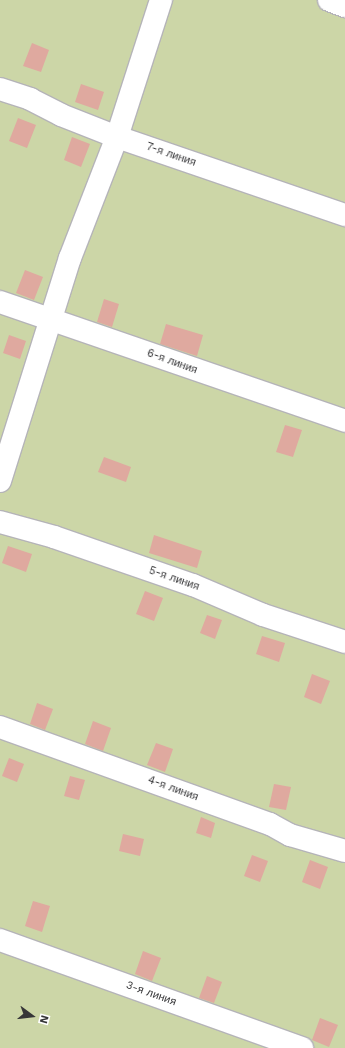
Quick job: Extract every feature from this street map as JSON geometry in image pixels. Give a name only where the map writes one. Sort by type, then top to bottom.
[{"type":"street","points":[[0,481],[51,318],[92,197],[117,137],[161,0]]},
{"type":"street","points":[[329,0],[345,6]]},
{"type":"street","name":"7-я линия","points":[[0,89],[30,99],[61,115],[117,137],[345,215]]},
{"type":"street","name":"6-я линия","points":[[0,302],[51,318],[345,421]]},
{"type":"street","name":"5-я линия","points":[[0,522],[193,585],[264,615],[345,642]]},
{"type":"street","name":"4-я линия","points":[[0,727],[270,824],[290,836],[345,851]]},
{"type":"street","name":"3-я линия","points":[[0,940],[302,1048]]},
{"type":"green space","points":[[0,0],[345,0],[345,1048],[0,1048]]},
{"type":"building","points":[[32,43],[49,50],[41,72],[23,66]]},
{"type":"building","points":[[81,84],[104,92],[98,110],[75,102]]},
{"type":"building","points":[[18,118],[36,125],[27,148],[9,141]]},
{"type":"building","points":[[72,137],[90,144],[81,167],[64,160]]},
{"type":"building","points":[[25,270],[43,277],[34,300],[16,293]]},
{"type":"building","points":[[104,299],[119,304],[112,327],[97,322]]},
{"type":"building","points":[[166,324],[203,335],[197,356],[160,344]]},
{"type":"building","points":[[9,335],[26,341],[20,359],[3,353]]},
{"type":"building","points":[[285,425],[302,430],[293,457],[276,452]]},
{"type":"building","points":[[104,457],[131,467],[126,482],[98,472]]},
{"type":"building","points":[[154,535],[202,551],[197,568],[149,553]]},
{"type":"building","points":[[8,546],[32,554],[26,572],[2,563]]},
{"type":"building","points":[[145,591],[163,598],[154,621],[136,614]]},
{"type":"building","points":[[207,615],[222,620],[215,639],[200,633]]},
{"type":"building","points":[[262,636],[285,643],[279,662],[256,654]]},
{"type":"building","points":[[312,674],[330,681],[321,704],[304,697]]},
{"type":"building","points":[[37,703],[53,709],[45,730],[30,724]]},
{"type":"building","points":[[93,721],[111,728],[103,751],[85,744]]},
{"type":"building","points":[[156,743],[173,749],[165,772],[147,765]]},
{"type":"building","points":[[9,758],[24,764],[17,782],[2,776]]},
{"type":"building","points":[[70,776],[85,780],[79,800],[64,796]]},
{"type":"building","points":[[274,784],[291,787],[286,810],[269,807]]},
{"type":"building","points":[[201,817],[215,823],[211,838],[196,833]]},
{"type":"building","points":[[123,834],[144,839],[140,856],[119,851]]},
{"type":"building","points":[[252,855],[268,861],[260,882],[244,876]]},
{"type":"building","points":[[310,860],[328,867],[320,889],[302,882]]},
{"type":"building","points":[[33,901],[50,906],[42,932],[25,926]]},
{"type":"building","points":[[143,951],[161,958],[152,981],[135,974]]},
{"type":"building","points":[[207,976],[222,982],[214,1003],[199,998]]},
{"type":"building","points":[[320,1018],[338,1025],[329,1047],[312,1040]]}]
